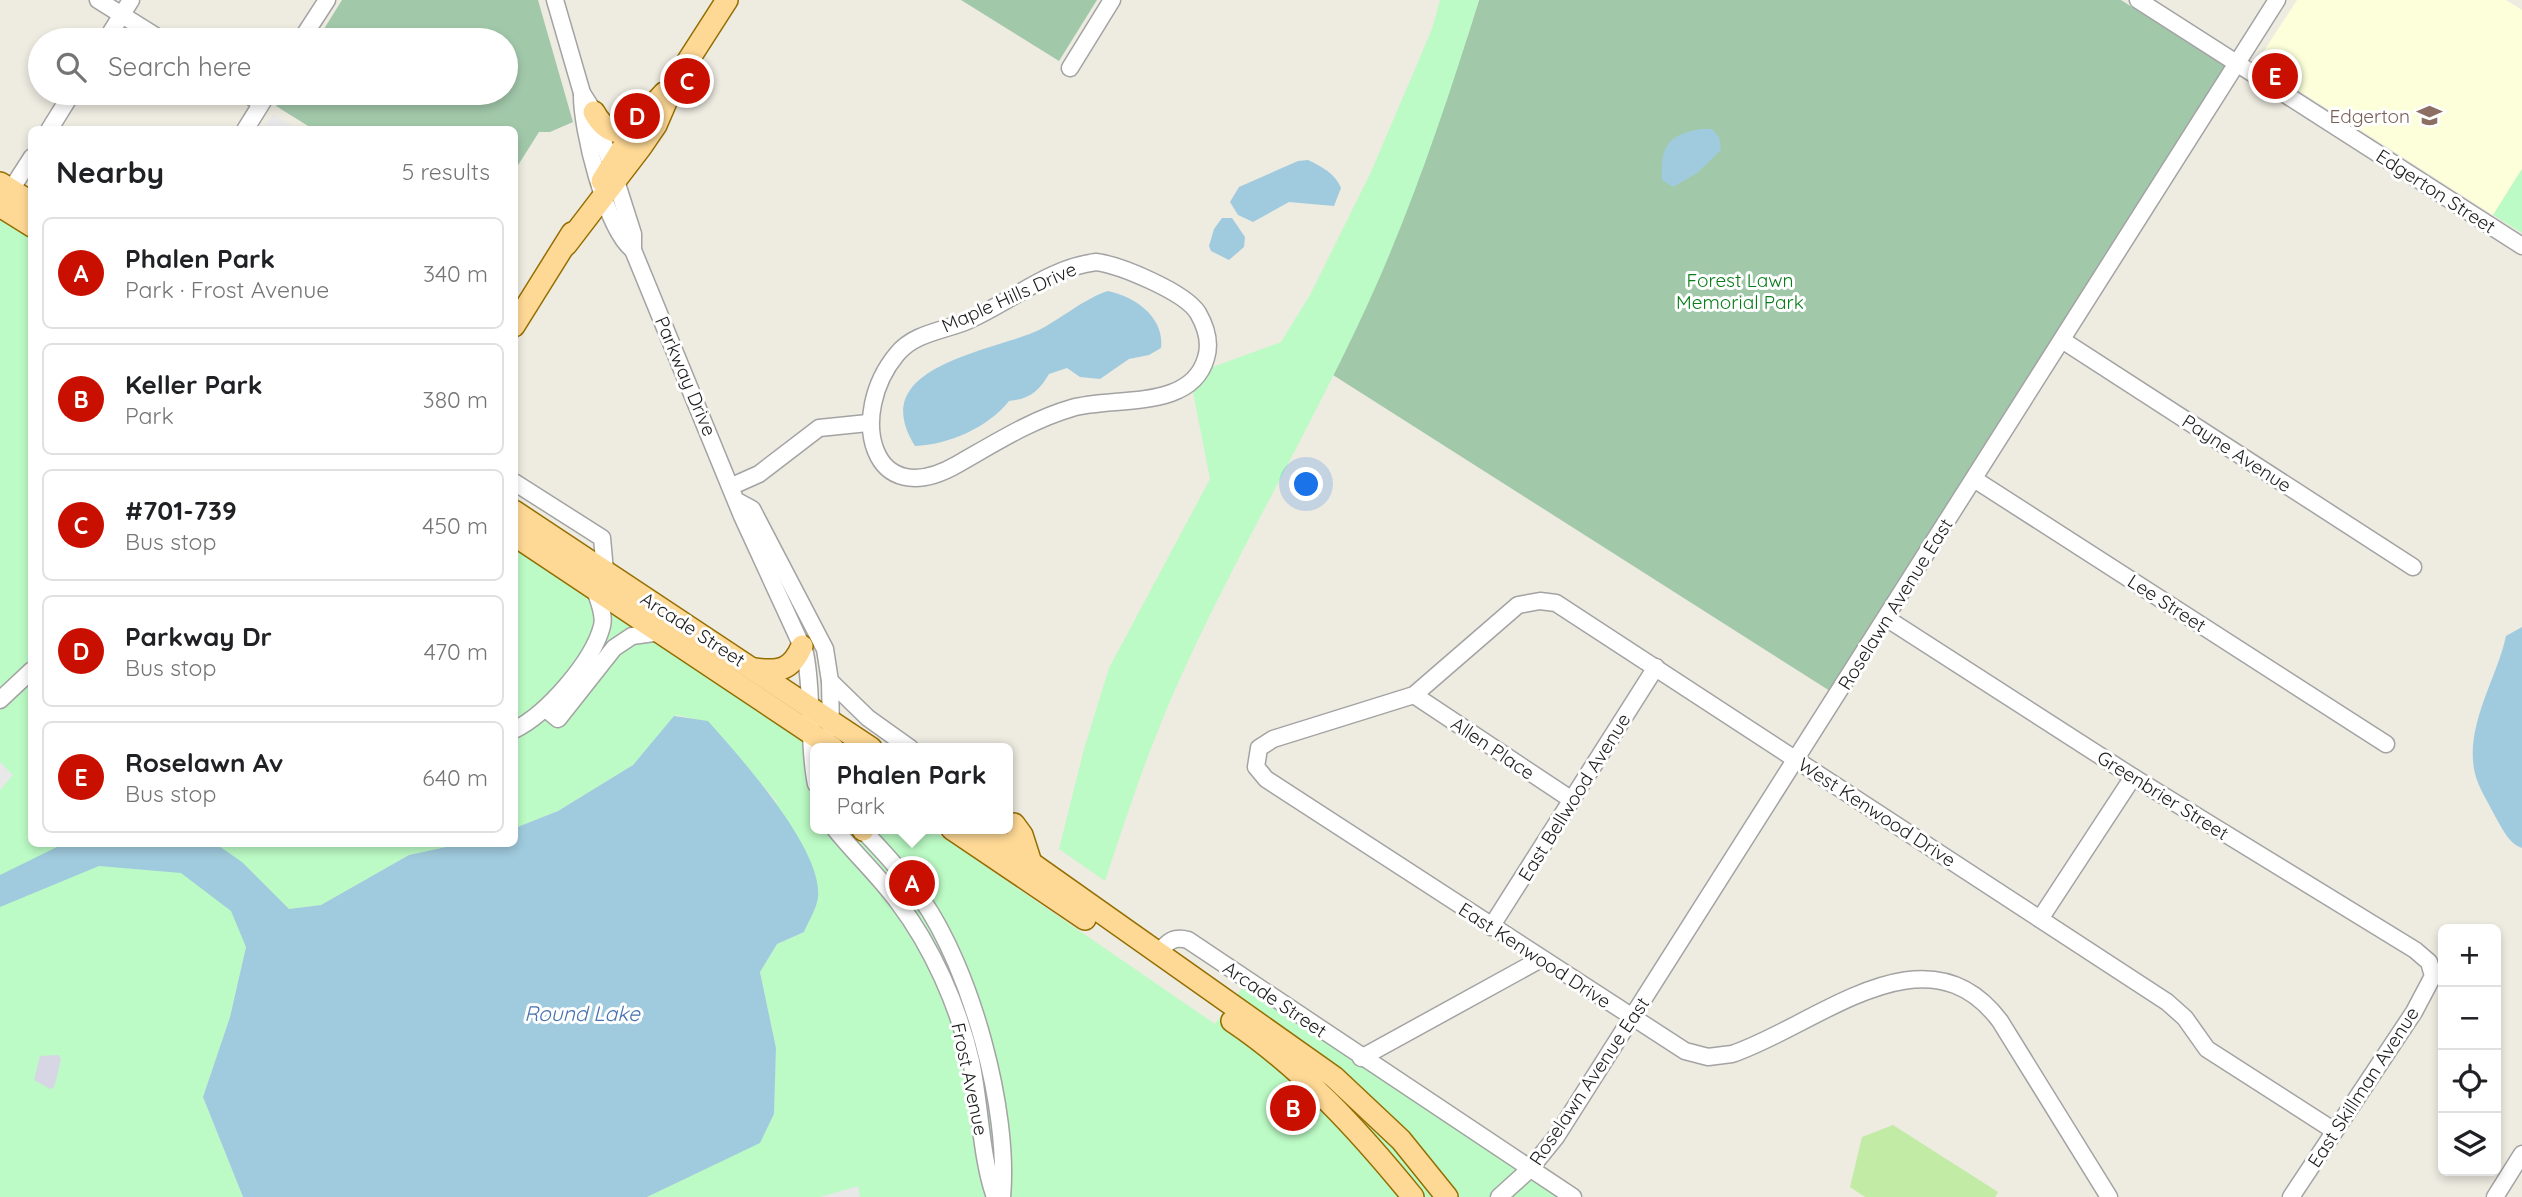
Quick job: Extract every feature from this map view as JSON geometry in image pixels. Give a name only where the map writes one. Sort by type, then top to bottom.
[{"type":"main road","points":[[607,183],[656,124],[675,81],[727,0]]},
{"type":"main road","points":[[594,112],[601,125],[617,133],[629,130],[675,81]]},
{"type":"main road","points":[[518,320],[607,183],[642,117]]},
{"type":"main road","points":[[3,197],[28,202]]},
{"type":"main road","points":[[3,197],[28,222]]},
{"type":"main road","name":"Arcade Street","points":[[518,514],[661,632],[824,743]]},
{"type":"main road","name":"Arcade Street","points":[[518,536],[600,580],[753,669],[864,743]]},
{"type":"main road","points":[[753,669],[777,672],[789,667],[802,646]]},
{"type":"main road","points":[[1013,824],[1022,835],[1035,873]]},
{"type":"main road","points":[[961,834],[1035,873]]},
{"type":"main road","points":[[989,834],[1035,873],[1154,960],[1280,1059],[1351,1124],[1413,1197]]},
{"type":"main road","points":[[1154,960],[1334,1077],[1401,1140],[1447,1197]]},
{"type":"street","points":[[98,0],[143,28]]},
{"type":"street","points":[[114,28],[131,0]]},
{"type":"street","points":[[309,28],[327,0]]},
{"type":"street","name":"Parkway Drive","points":[[555,0],[582,93],[594,112],[607,183],[622,241],[633,250],[740,502],[742,516],[802,646],[810,677],[811,707]]},
{"type":"street","points":[[1070,68],[1112,0]]},
{"type":"street","name":"Edgerton Street","points":[[2138,0],[2522,246]]},
{"type":"street","name":"Roselawn Avenue East","points":[[1499,1197],[1530,1169],[1556,1137],[2277,0]]},
{"type":"street","name":"Parkway Drive","points":[[582,93],[581,117],[607,183]]},
{"type":"street","points":[[51,126],[65,105]]},
{"type":"street","points":[[248,126],[261,105]]},
{"type":"street","points":[[3,197],[28,163]]},
{"type":"street","name":"Maple Hills Drive","points":[[1096,262],[1129,269],[1195,309],[1208,337],[1203,367],[1182,391],[1164,397],[1094,403],[1049,416],[936,476],[909,477],[884,464],[870,439],[869,423],[878,384],[898,352],[907,345],[925,335],[969,320],[1053,274],[1079,264],[1096,262]]},
{"type":"street","name":"Payne Avenue","points":[[2062,340],[2413,567]]},
{"type":"street","points":[[732,486],[759,474],[818,428],[869,423]]},
{"type":"street","name":"Lee Street","points":[[1973,480],[2386,744]]},
{"type":"street","points":[[518,485],[602,538],[600,580],[603,623],[591,650],[585,673]]},
{"type":"street","name":"Parkway Drive","points":[[740,502],[752,509],[825,649],[830,681],[831,720]]},
{"type":"street","name":"West Kenwood Drive","points":[[1415,695],[1518,605],[1548,601],[1563,606],[2177,1009],[2207,1049],[2333,1130]]},
{"type":"street","name":"Greenbrier Street","points":[[1886,618],[2133,777],[2415,950],[2429,962],[2433,976]]},
{"type":"street","points":[[518,727],[546,709],[585,673],[605,660],[632,636],[661,632]]},
{"type":"street","points":[[591,650],[605,660]]},
{"type":"street","name":"East Bellwood Avenue","points":[[1492,927],[1656,667]]},
{"type":"street","points":[[0,700],[28,674]]},
{"type":"street","points":[[830,681],[868,718],[903,743]]},
{"type":"street","name":"Allen Place","points":[[1415,695],[1572,800]]},
{"type":"street","name":"East Kenwood Drive","points":[[1415,695],[1265,742],[1256,755],[1256,767],[1266,779],[1685,1051],[1720,1056],[1742,1051],[1894,981],[1925,978],[1960,987],[1985,1003],[2000,1021],[2109,1197]]},
{"type":"street","points":[[811,707],[812,743]]},
{"type":"street","points":[[831,720],[831,743]]},
{"type":"street","points":[[2040,919],[2133,777]]},
{"type":"street","name":"Frost Avenue","points":[[839,834],[898,901],[929,950],[948,993],[970,1059],[982,1121],[989,1180],[996,1197]]},
{"type":"street","name":"Frost Avenue","points":[[867,834],[921,898],[946,940],[968,994],[984,1045],[999,1123],[1002,1197]]},
{"type":"street","name":"Arcade Street","points":[[1154,960],[1167,942],[1178,937],[1188,940],[1573,1197]]},
{"type":"street","points":[[1361,1058],[1541,959]]},
{"type":"street","name":"East Skillman Avenue","points":[[2291,1197],[2333,1130],[2414,1012],[2433,976]]},
{"type":"street","points":[[2495,1197],[2522,1154]]},
{"type":"shaded area","name":"Edgerton","points":[[2297,0],[2506,0],[2522,10],[2522,169],[2493,215],[2256,63]]},
{"type":"shaded area","points":[[273,114],[293,126],[265,126]]},
{"type":"shaded area","points":[[0,762],[13,775],[0,790]]},
{"type":"shaded area","points":[[58,1055],[61,1058],[57,1077],[54,1087],[50,1089],[34,1080],[40,1056]]},
{"type":"shaded area","points":[[858,1186],[860,1197],[820,1197]]},
{"type":"green space","points":[[342,0],[538,0],[573,122],[550,132],[539,132],[518,165],[518,126],[308,126],[277,105],[518,105],[518,28],[324,28]]},
{"type":"green space","points":[[961,0],[1097,0],[1059,61]]},
{"type":"green space","points":[[1440,0],[1479,0],[1407,211],[1355,331],[1223,588],[1174,692],[1146,762],[1105,881],[1059,849],[1084,749],[1109,668],[1210,479],[1193,392],[1210,368],[1281,342],[1310,295],[1371,172],[1432,29]]},
{"type":"green space","name":"Forest Lawn Memorial Park","points":[[1479,0],[2121,0],[2226,67],[1830,691],[1333,375],[1413,190]]},
{"type":"green space","points":[[2522,169],[2522,233],[2493,215]]},
{"type":"green space","points":[[0,215],[28,232],[28,847],[446,847],[409,855],[321,905],[289,909],[246,947],[230,1017],[203,1097],[243,1197],[0,1197]]},
{"type":"green space","points":[[518,548],[810,746],[810,834],[938,834],[1215,1024],[1242,988],[1561,1197],[647,1197],[760,1142],[774,1114],[776,1048],[760,972],[777,944],[804,932],[776,801],[708,722],[676,715],[633,765],[558,811],[518,827]]},
{"type":"green space","points":[[1893,1125],[1998,1192],[1995,1197],[1865,1197],[1850,1187],[1862,1137]]},
{"type":"water","points":[[1701,129],[1712,129],[1719,137],[1721,150],[1697,173],[1673,187],[1662,180],[1664,151],[1673,139]]},
{"type":"water","points":[[1308,160],[1328,171],[1341,188],[1334,206],[1289,202],[1253,222],[1238,215],[1230,202],[1239,187],[1298,161]]},
{"type":"water","points":[[1222,218],[1232,218],[1245,237],[1244,247],[1229,260],[1211,251],[1209,246],[1214,229]]},
{"type":"water","points":[[1108,291],[1129,298],[1146,310],[1158,327],[1161,348],[1149,355],[1129,359],[1100,379],[1080,377],[1067,368],[1049,374],[1033,393],[1009,401],[991,419],[967,433],[941,442],[915,446],[904,419],[906,397],[919,380],[940,366],[966,355],[1039,330],[1091,298]]},
{"type":"water","points":[[2522,627],[2522,848],[2510,839],[2495,816],[2476,777],[2473,759],[2477,723],[2506,636]]},
{"type":"water","name":"Round Lake","points":[[674,716],[708,721],[758,779],[794,829],[816,877],[818,897],[804,932],[777,944],[760,972],[776,1048],[774,1114],[760,1143],[647,1197],[243,1197],[203,1097],[230,1017],[246,947],[231,911],[181,873],[99,866],[0,907],[0,875],[57,847],[220,847],[242,862],[289,909],[321,905],[409,855],[446,847],[518,847],[518,827],[558,811],[633,765]]},
{"type":"place","name":"Roselawn Av","points":[[2275,76]]},
{"type":"place","name":"#701-739","points":[[687,81]]},
{"type":"place","name":"Parkway Dr","points":[[637,116]]},
{"type":"place","name":"Edgerton","points":[[2430,116]]},
{"type":"place","name":"Phalen Park","points":[[912,883]]},
{"type":"place","name":"Keller Park","points":[[1293,1108]]}]
